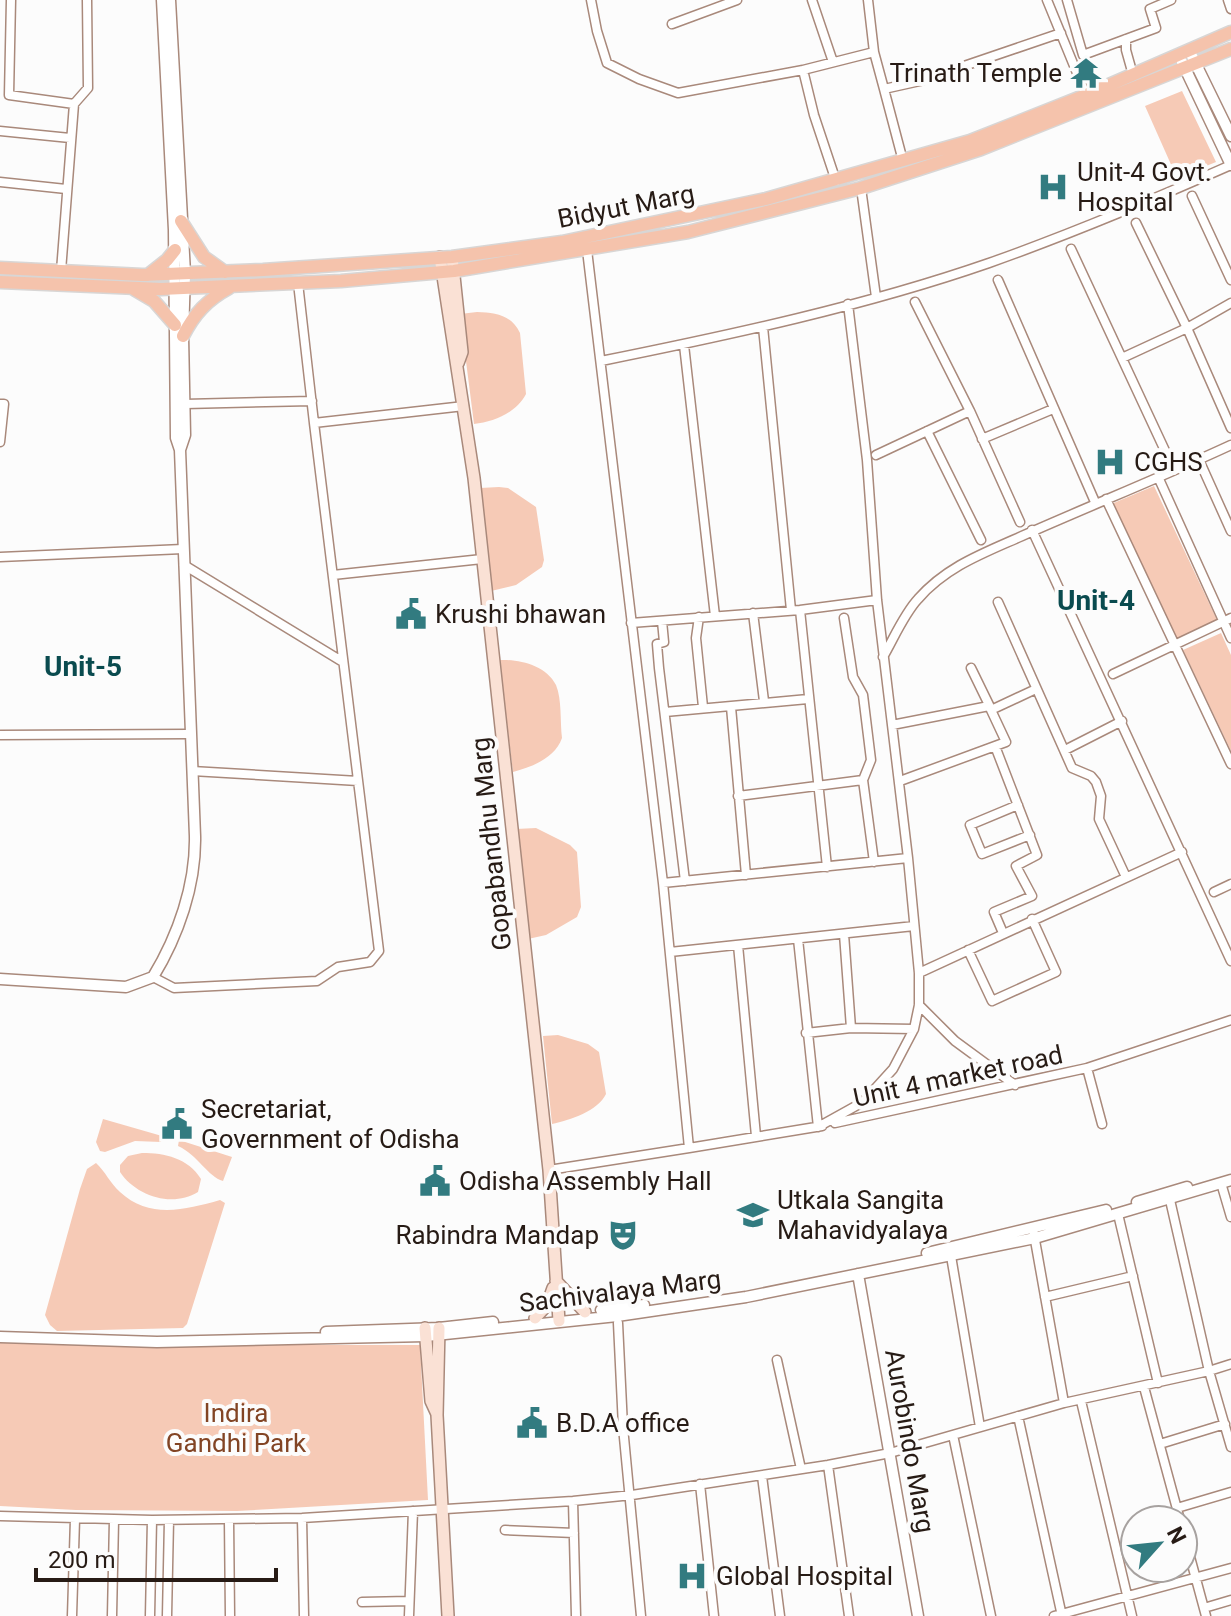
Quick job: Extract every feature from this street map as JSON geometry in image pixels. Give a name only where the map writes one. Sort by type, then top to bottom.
[{"type":"main road","name":"Bidyut Marg","points":[[0,282],[132,288],[298,283],[448,271],[688,232],[861,188],[981,149],[1186,58],[1231,32]]},
{"type":"main road","name":"Bidyut Marg","points":[[0,268],[148,275],[225,272],[446,257],[562,242],[836,181],[970,141],[1133,75],[1186,58],[1231,49]]},
{"type":"main road","points":[[685,217],[688,232]]},
{"type":"main road","points":[[181,221],[204,257],[225,272]]},
{"type":"main road","points":[[148,275],[175,250]]},
{"type":"main road","name":"Gopabandhu Marg","points":[[446,257],[462,352],[458,363],[549,1170],[558,1318]]},
{"type":"main road","points":[[183,336],[199,311],[215,295],[232,286]]},
{"type":"main road","points":[[132,288],[154,301],[175,325]]},
{"type":"main road","points":[[535,1318],[547,1305],[556,1280],[585,1312]]},
{"type":"main road","points":[[425,1332],[431,1401],[437,1415]]},
{"type":"main road","points":[[439,1332],[437,1415],[448,1616]]},
{"type":"street","points":[[11,0],[9,95],[74,104]]},
{"type":"street","points":[[61,271],[74,104],[88,88],[87,0]]},
{"type":"street","points":[[162,0],[175,250],[180,273]]},
{"type":"street","points":[[170,0],[181,221],[183,336],[180,404]]},
{"type":"street","points":[[591,0],[607,63],[671,91],[691,92],[803,70],[874,52]]},
{"type":"street","points":[[672,24],[737,0]]},
{"type":"street","points":[[812,0],[833,62]]},
{"type":"street","points":[[868,0],[874,52],[903,161]]},
{"type":"street","points":[[1047,0],[1086,95]]},
{"type":"street","points":[[1067,0],[1083,55],[1156,28],[1150,9],[1171,0]]},
{"type":"street","points":[[1228,0],[1231,9]]},
{"type":"street","points":[[884,89],[920,81],[1061,33]]},
{"type":"street","points":[[1126,39],[1133,75]]},
{"type":"street","points":[[1186,58],[1231,136]]},
{"type":"street","points":[[601,361],[763,327],[990,263],[1231,165],[1186,58]]},
{"type":"street","points":[[803,70],[836,181]]},
{"type":"street","points":[[0,131],[70,138]]},
{"type":"street","points":[[0,182],[66,189]]},
{"type":"street","points":[[861,188],[876,297]]},
{"type":"street","points":[[1192,196],[1231,280]]},
{"type":"street","points":[[1136,223],[1231,428]]},
{"type":"street","points":[[1071,249],[1174,470]]},
{"type":"street","points":[[587,250],[663,883],[689,1148]]},
{"type":"street","points":[[998,280],[1095,502]]},
{"type":"street","points":[[153,977],[174,988],[317,981],[338,967],[370,962],[379,951],[298,283]]},
{"type":"street","points":[[0,979],[126,987],[153,977],[173,937],[193,876],[195,859],[180,450],[185,435],[175,325],[180,288]]},
{"type":"street","points":[[915,302],[970,411],[1020,522]]},
{"type":"street","points":[[1122,358],[1187,328],[1231,303]]},
{"type":"street","points":[[798,939],[818,1127],[863,1102],[893,1069],[914,1029],[919,1005],[908,858],[883,657],[867,460],[848,304]]},
{"type":"street","points":[[763,327],[820,787],[827,867]]},
{"type":"street","points":[[684,345],[715,616]]},
{"type":"street","points":[[180,404],[312,401]]},
{"type":"street","points":[[0,404],[4,404],[0,442]]},
{"type":"street","points":[[314,423],[464,406]]},
{"type":"street","points":[[982,439],[1053,409]]},
{"type":"street","points":[[876,455],[970,411]]},
{"type":"street","points":[[927,431],[981,540]]},
{"type":"street","points":[[883,657],[916,600],[944,574],[975,555],[1095,502],[1159,479],[1231,445]]},
{"type":"street","points":[[1199,460],[1231,531]]},
{"type":"street","points":[[1159,479],[1227,620],[1231,638]]},
{"type":"street","points":[[1106,499],[1231,764]]},
{"type":"street","points":[[1032,530],[1231,961]]},
{"type":"street","points":[[0,557],[183,549]]},
{"type":"street","points":[[333,575],[482,559]]},
{"type":"street","points":[[184,565],[343,662]]},
{"type":"street","points":[[631,623],[796,610],[877,600]]},
{"type":"street","points":[[998,602],[1072,768],[1091,776],[1096,782],[1101,796],[1099,819],[1126,877]]},
{"type":"street","points":[[753,613],[764,701]]},
{"type":"street","points":[[699,617],[696,638],[703,707]]},
{"type":"street","points":[[844,618],[853,677],[863,695],[871,760],[863,780],[874,862]]},
{"type":"street","points":[[1113,674],[1227,620]]},
{"type":"street","points":[[662,621],[664,642],[657,644],[685,881]]},
{"type":"street","points":[[900,781],[1006,742],[971,668]]},
{"type":"street","points":[[892,725],[990,708],[1036,689]]},
{"type":"street","points":[[665,712],[808,699]]},
{"type":"street","points":[[731,707],[746,875]]},
{"type":"street","points":[[1065,750],[1122,721]]},
{"type":"street","points":[[0,735],[190,734]]},
{"type":"street","points":[[995,746],[1037,855],[1016,866],[1032,896],[994,912],[1003,933]]},
{"type":"street","points":[[192,771],[358,781]]},
{"type":"street","points":[[738,796],[863,780]]},
{"type":"street","points":[[1018,805],[970,825],[982,854],[1030,835]]},
{"type":"street","points":[[919,973],[1182,852]]},
{"type":"street","points":[[663,883],[908,858]]},
{"type":"street","points":[[1214,892],[1231,884]]},
{"type":"street","points":[[968,950],[992,1001],[1056,972],[1032,919]]},
{"type":"street","points":[[670,952],[914,926]]},
{"type":"street","points":[[844,934],[851,1028]]},
{"type":"street","points":[[738,945],[756,1136]]},
{"type":"street","points":[[919,1005],[964,1048],[1015,1085]]},
{"type":"street","name":"Unit 4 market road","points":[[549,1170],[818,1127],[1015,1085],[1087,1068],[1231,1020]]},
{"type":"street","points":[[806,1033],[851,1028],[914,1029]]},
{"type":"street","points":[[1087,1068],[1102,1124]]},
{"type":"street","points":[[1228,1179],[1231,1217]]},
{"type":"street","name":"Sachivalaya Marg","points":[[0,1336],[157,1342],[439,1332],[558,1318],[743,1291],[1034,1234],[1170,1200],[1228,1179]]},
{"type":"street","name":"Sachivalaya Marg","points":[[439,1332],[535,1318],[617,1316],[746,1297],[951,1256],[1228,1179]]},
{"type":"street","points":[[1170,1200],[1209,1371],[1231,1447]]},
{"type":"street","points":[[1118,1214],[1158,1383]]},
{"type":"street","points":[[1034,1234],[1064,1403]]},
{"type":"street","points":[[951,1256],[980,1427]]},
{"type":"street","name":"Aurobindo Marg","points":[[858,1274],[918,1616]]},
{"type":"street","points":[[1045,1297],[1133,1276]]},
{"type":"street","points":[[618,1323],[623,1427],[632,1495],[641,1616]]},
{"type":"street","points":[[777,1360],[801,1469]]},
{"type":"street","points":[[0,1516],[114,1520],[302,1518],[632,1495],[890,1453],[1064,1403],[1144,1387],[1231,1364]]},
{"type":"street","points":[[1144,1387],[1176,1504]]},
{"type":"street","points":[[1081,1401],[1132,1616]]},
{"type":"street","points":[[1018,1416],[1059,1615],[1176,1584]]},
{"type":"street","points":[[1160,1444],[1225,1424]]},
{"type":"street","points":[[953,1435],[991,1616]]},
{"type":"street","points":[[828,1465],[849,1616]]},
{"type":"street","points":[[762,1476],[780,1616]]},
{"type":"street","points":[[700,1484],[714,1616]]},
{"type":"street","points":[[1190,1504],[1231,1492]]},
{"type":"street","points":[[573,1501],[576,1616]]},
{"type":"street","points":[[409,1616],[413,1511]]},
{"type":"street","points":[[302,1518],[304,1616]]},
{"type":"street","points":[[72,1616],[75,1519]]},
{"type":"street","points":[[112,1616],[114,1520]]},
{"type":"street","points":[[150,1616],[152,1520]]},
{"type":"street","points":[[167,1616],[169,1520]]},
{"type":"street","points":[[229,1520],[230,1616]]},
{"type":"street","points":[[505,1530],[574,1533]]},
{"type":"street","points":[[1199,1578],[1231,1568]]},
{"type":"street","points":[[1197,1584],[1205,1612],[1231,1600]]},
{"type":"street","points":[[362,1602],[409,1601]]},
{"type":"green space","points":[[1182,91],[1216,162],[1177,178],[1145,106]]},
{"type":"green space","points":[[477,312],[502,316],[512,322],[520,333],[526,394],[504,415],[474,424],[460,314]]},
{"type":"green space","points":[[1154,486],[1217,620],[1174,641],[1109,505]]},
{"type":"green space","points":[[480,488],[508,488],[536,507],[544,560],[542,567],[516,585],[491,591]]},
{"type":"green space","points":[[1221,633],[1231,655],[1231,751],[1183,650]]},
{"type":"green space","points":[[499,660],[523,662],[539,668],[556,685],[559,697],[562,738],[559,745],[542,761],[513,772]]},
{"type":"green space","points":[[536,828],[570,845],[577,852],[581,907],[577,917],[546,935],[528,939],[516,829]]},
{"type":"green space","points":[[558,1035],[588,1044],[599,1052],[606,1094],[590,1110],[552,1124],[543,1036]]},
{"type":"green space","points":[[103,1119],[162,1136],[161,1142],[135,1141],[100,1151],[96,1142]]},
{"type":"green space","points":[[179,1140],[232,1157],[223,1181],[178,1146]]},
{"type":"green space","points":[[142,1153],[167,1156],[190,1166],[201,1179],[198,1192],[188,1197],[166,1199],[135,1188],[120,1172],[120,1165],[128,1156]]},
{"type":"green space","points":[[96,1163],[120,1192],[143,1206],[168,1210],[220,1200],[225,1203],[187,1324],[183,1328],[57,1331],[50,1325],[45,1315],[80,1189],[87,1169]]},
{"type":"green space","name":"Indira Gandhi Park","points":[[0,1342],[420,1345],[428,1500],[237,1511],[0,1506]]},
{"type":"place","name":"Trinath Temple","points":[[1086,73]]},
{"type":"place","name":"Unit-4 Govt. Hospital","points":[[1053,187]]},
{"type":"place","name":"CGHS","points":[[1110,462]]},
{"type":"place","name":"Krushi bhawan","points":[[411,614]]},
{"type":"place","name":"Secretariat, Government of Odisha","points":[[177,1124]]},
{"type":"place","name":"Odisha Assembly Hall","points":[[435,1181]]},
{"type":"place","name":"Utkala Sangita Mahavidyalaya","points":[[753,1215]]},
{"type":"place","name":"Rabindra Mandap","points":[[623,1235]]},
{"type":"place","name":"B.D.A office","points":[[532,1423]]},
{"type":"place","name":"Global Hospital","points":[[692,1576]]},
{"type":"district","name":"Unit-4","points":[[1096,600]]},
{"type":"district","name":"Unit-5","points":[[83,666]]}]
